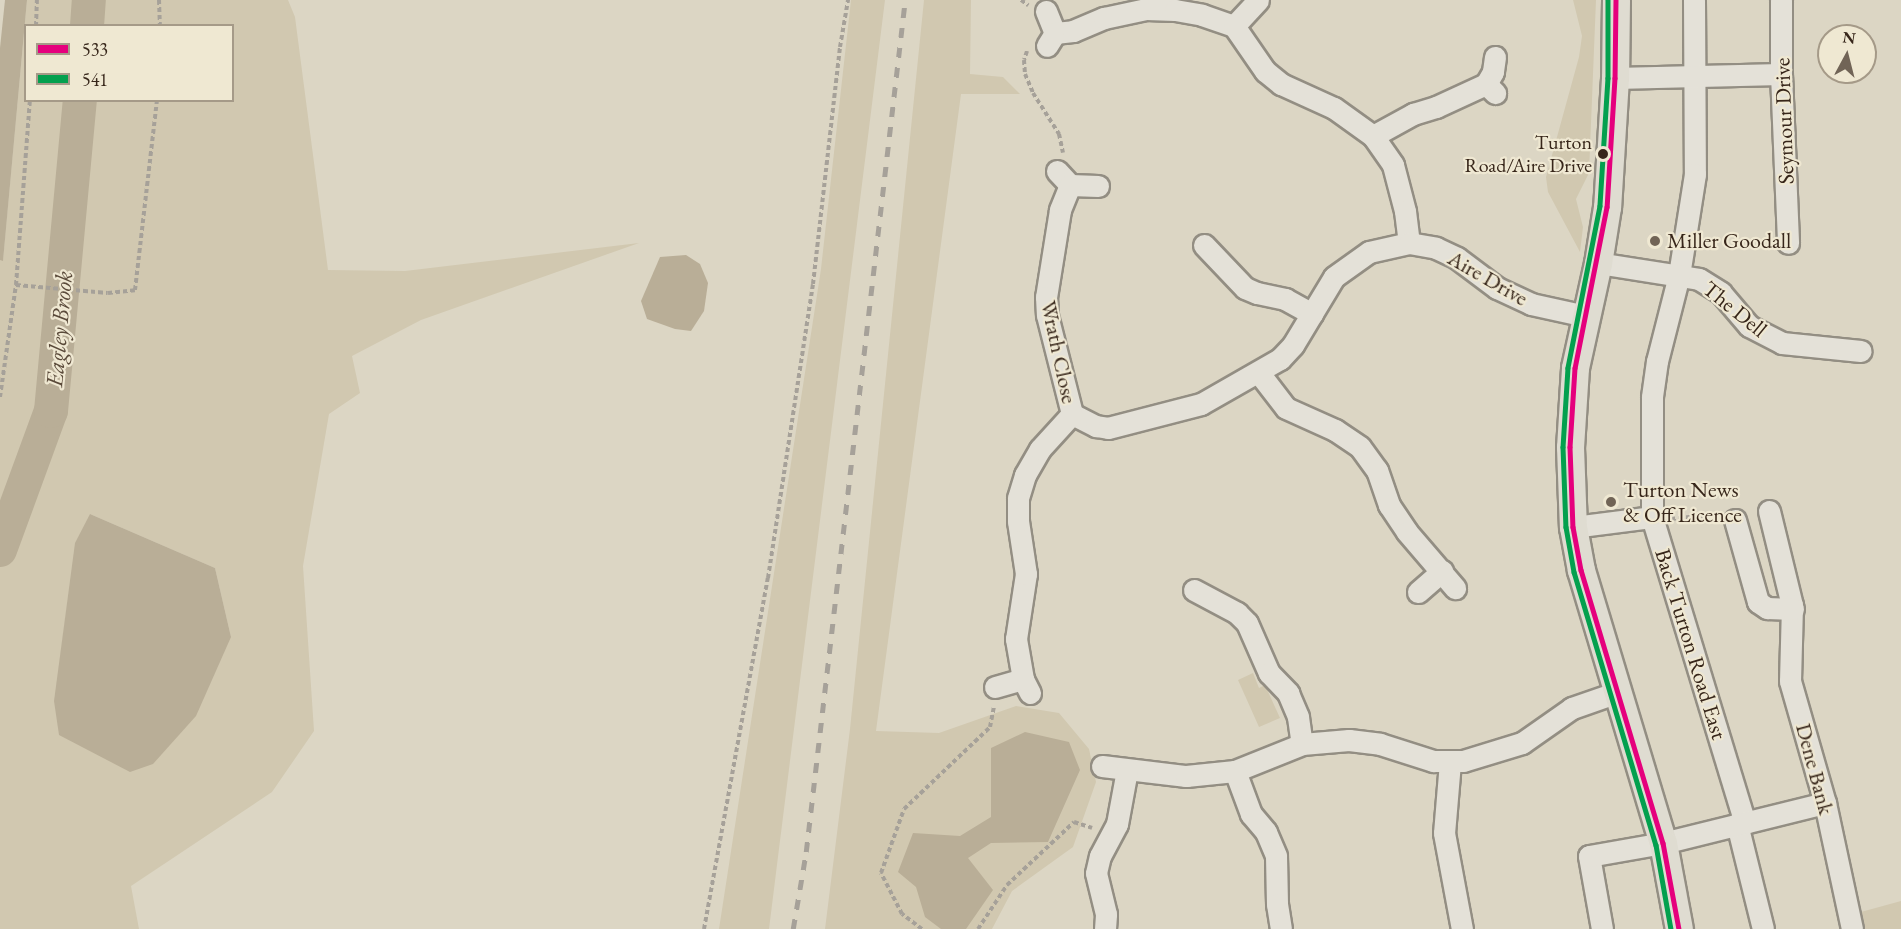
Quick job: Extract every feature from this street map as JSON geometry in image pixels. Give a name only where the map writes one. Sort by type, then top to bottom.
[{"type":"main road","points":[[1616,0],[1615,78],[1607,207],[1598,263],[1575,368],[1570,447],[1573,527],[1581,570],[1663,843],[1679,929]]},
{"type":"street","points":[[1234,26],[1258,0]]},
{"type":"street","name":"Back Turton Road East","points":[[1694,0],[1695,174],[1679,275],[1657,361],[1652,397],[1652,519],[1741,824],[1763,929]]},
{"type":"street","name":"Seymour Drive","points":[[1781,0],[1781,74],[1788,243]]},
{"type":"street","points":[[1046,11],[1051,39],[1104,18],[1146,9],[1175,10],[1202,15],[1234,26],[1265,71],[1281,84],[1334,108],[1373,136],[1393,165],[1405,211],[1409,243]]},
{"type":"street","points":[[1373,136],[1413,114],[1490,89],[1495,57]]},
{"type":"street","points":[[1615,78],[1781,74]]},
{"type":"street","points":[[1064,178],[1098,186]]},
{"type":"street","name":"Wrath Close","points":[[1064,178],[1046,297],[1047,315],[1072,414]]},
{"type":"street","name":"Aire Drive","points":[[1072,414],[1095,426],[1108,428],[1201,404],[1259,373],[1286,352],[1334,277],[1369,252],[1409,243],[1436,248],[1457,258],[1497,288],[1531,304],[1586,316]]},
{"type":"street","points":[[1204,245],[1220,277],[1257,293],[1285,299],[1312,314]]},
{"type":"street","name":"The Dell","points":[[1598,263],[1679,275],[1711,286],[1721,293],[1742,320],[1760,333],[1782,343],[1829,355],[1861,351]]},
{"type":"street","points":[[1259,373],[1286,408],[1335,430],[1360,447],[1377,470],[1394,513],[1407,532],[1455,588]]},
{"type":"street","points":[[995,687],[1026,686],[1016,639],[1026,574],[1018,521],[1018,498],[1025,475],[1040,448],[1072,414]]},
{"type":"street","points":[[1752,514],[1758,602],[1767,608],[1793,609]]},
{"type":"street","name":"Dene Bank","points":[[1752,514],[1793,609],[1791,681],[1825,803],[1852,929]]},
{"type":"street","points":[[1573,527],[1652,519]]},
{"type":"street","points":[[1418,592],[1442,571]]},
{"type":"street","points":[[1194,590],[1225,597],[1247,623],[1269,673],[1288,693],[1298,717],[1302,744]]},
{"type":"street","points":[[1102,766],[1186,776],[1235,771],[1302,744],[1365,741],[1433,761],[1450,762],[1522,743],[1572,708],[1618,692]]},
{"type":"street","points":[[1450,762],[1444,833],[1462,929]]},
{"type":"street","points":[[1105,929],[1107,914],[1096,873],[1100,856],[1118,824],[1127,770]]},
{"type":"street","points":[[1235,771],[1251,814],[1266,832],[1276,856],[1277,904],[1281,929]]},
{"type":"street","points":[[1602,929],[1589,856],[1663,843],[1825,803]]},
{"type":"path","points":[[36,24],[37,0]]},
{"type":"path","points":[[159,0],[160,24]]},
{"type":"path","points":[[704,929],[768,578],[813,284],[840,46],[848,0]]},
{"type":"path","points":[[1051,39],[1027,49],[1024,67],[1034,93],[1059,134],[1063,152],[1064,178]]},
{"type":"path","points":[[0,397],[16,285],[30,102]]},
{"type":"path","points":[[16,285],[108,292],[135,290],[157,102]]},
{"type":"path","points":[[1652,519],[1752,514]]},
{"type":"path","points":[[922,929],[902,914],[881,873],[904,809],[990,727],[995,687]]},
{"type":"path","points":[[978,929],[1007,885],[1074,822],[1112,835]]},
{"type":"shaded area","points":[[5,0],[27,0],[3,261],[0,260],[0,48]]},
{"type":"shaded area","points":[[27,0],[81,0],[79,24],[25,24]]},
{"type":"shaded area","points":[[101,0],[288,0],[295,17],[328,270],[405,271],[639,243],[421,320],[352,356],[360,393],[329,414],[303,566],[314,731],[272,792],[131,886],[139,929],[0,929],[0,260],[3,260],[24,32],[24,102],[74,102],[53,393],[89,102],[234,102],[234,24],[98,24]],"holes":[[[90,514],[215,568],[231,637]]]},
{"type":"shaded area","points":[[851,0],[885,0],[769,929],[719,929],[821,269]]},
{"type":"shaded area","points":[[924,0],[971,0],[970,74],[1003,77],[1020,94],[961,94],[876,731],[939,733],[1016,706],[1059,713],[1089,749],[1096,782],[1073,847],[1012,891],[992,929],[825,929],[850,729]]},
{"type":"shaded area","points":[[1573,0],[1596,0],[1589,173],[1576,199],[1583,227],[1580,252],[1548,192],[1546,177],[1579,57],[1582,36]]},
{"type":"shaded area","points":[[686,255],[700,264],[708,283],[704,311],[691,331],[675,329],[647,319],[641,301],[660,257]]},
{"type":"shaded area","points":[[90,514],[215,568],[231,637],[196,716],[153,764],[130,772],[59,735],[54,701],[75,543]]},
{"type":"shaded area","points":[[1253,673],[1259,688],[1265,685],[1280,718],[1259,727],[1238,680]]},
{"type":"shaded area","points":[[1025,732],[1069,742],[1080,770],[1048,842],[991,843],[968,858],[993,890],[966,929],[941,929],[925,917],[916,887],[898,872],[913,833],[960,836],[991,817],[991,748]]},
{"type":"shaded area","points":[[1901,901],[1901,929],[1864,929],[1861,912]]},
{"type":"waterway","name":"Eagley Brook","points":[[87,24],[89,0]]},
{"type":"waterway","name":"Eagley Brook","points":[[0,550],[51,411],[80,102]]},
{"type":"railway","points":[[793,929],[806,852],[905,0]]},
{"type":"transit line","name":"541","points":[[1608,0],[1608,78],[1600,206],[1568,368],[1563,447],[1566,527],[1574,572],[1656,845],[1671,929]]},
{"type":"transit line","name":"533","points":[[1616,0],[1615,78],[1607,207],[1575,368],[1570,447],[1573,527],[1581,570],[1663,843],[1679,929]]},
{"type":"place","name":"Turton Road/Aire Drive","points":[[1603,154]]},
{"type":"place","name":"Miller Goodall","points":[[1655,241]]},
{"type":"place","name":"Turton News & Off Licence","points":[[1611,502]]}]
